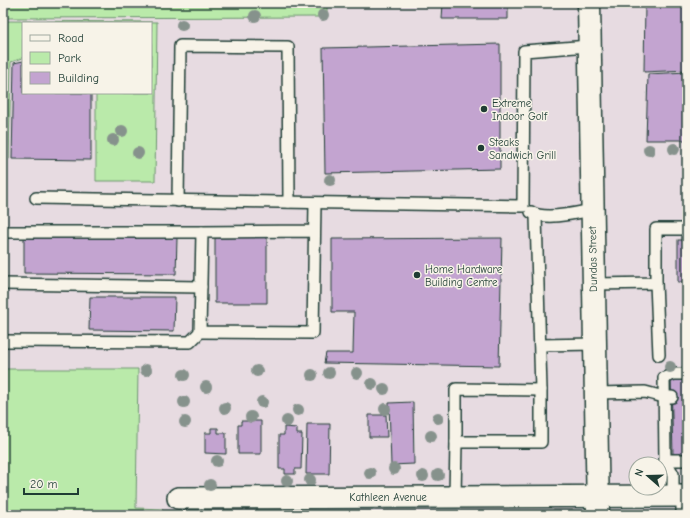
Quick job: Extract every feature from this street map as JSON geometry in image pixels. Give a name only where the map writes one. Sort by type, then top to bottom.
[{"type":"main road","name":"Dundas Street","points":[[588,3],[598,506]]},
{"type":"street","name":"Kathleen Avenue","points":[[178,498],[455,496],[598,506],[681,501]]},
{"type":"lane","points":[[178,201],[180,46],[288,47],[289,202]]},
{"type":"lane","points":[[523,206],[524,51],[589,46]]},
{"type":"lane","points":[[36,198],[523,206],[536,216],[561,215],[592,210]]},
{"type":"lane","points":[[200,332],[313,333],[315,203]]},
{"type":"lane","points":[[456,442],[541,442],[536,216]]},
{"type":"lane","points":[[658,355],[656,229],[687,229]]},
{"type":"lane","points":[[3,232],[314,231]]},
{"type":"lane","points":[[3,341],[190,342],[200,332],[202,232]]},
{"type":"lane","points":[[594,284],[656,283]]},
{"type":"lane","points":[[3,284],[201,287]]},
{"type":"lane","points":[[540,345],[595,344]]},
{"type":"lane","points":[[666,456],[668,436],[668,397],[664,378],[674,374],[687,374]]},
{"type":"lane","points":[[455,496],[456,389],[541,390]]},
{"type":"lane","points":[[596,393],[645,392],[668,397]]},
{"type":"lane","points":[[668,460],[687,460]]},
{"type":"lane","points":[[668,466],[681,501]]},
{"type":"green space","points":[[3,3],[327,3],[327,17],[3,18]]},
{"type":"green space","points":[[3,21],[157,22],[155,181],[96,181],[96,94],[152,94],[152,22],[22,22],[22,58],[11,62],[9,159],[3,159]]},
{"type":"green space","points":[[3,369],[138,369],[136,508],[162,509],[162,515],[3,515]]},
{"type":"building","points":[[443,3],[508,3],[508,19],[442,19]]},
{"type":"building","points":[[645,3],[687,3],[687,70],[644,72]]},
{"type":"building","points":[[500,44],[500,169],[325,173],[323,48]]},
{"type":"building","points":[[22,61],[22,94],[91,94],[91,160],[12,159],[14,63]]},
{"type":"building","points":[[687,72],[686,140],[646,140],[648,74]]},
{"type":"building","points":[[24,237],[177,238],[176,274],[24,273]]},
{"type":"building","points":[[267,237],[267,303],[215,303],[215,238]]},
{"type":"building","name":"Home Hardware Building Centre","points":[[502,238],[499,366],[324,363],[326,353],[353,353],[354,312],[332,312],[332,239]]},
{"type":"building","points":[[678,240],[687,240],[687,282],[678,282]]},
{"type":"building","points":[[90,297],[175,297],[174,331],[89,330]]},
{"type":"building","points":[[671,378],[687,378],[687,455],[673,455]]},
{"type":"building","points":[[413,402],[414,464],[391,465],[389,403]]},
{"type":"building","points":[[369,415],[386,415],[387,437],[369,437]]},
{"type":"building","points":[[241,421],[261,421],[261,454],[238,454],[238,425],[241,425]]},
{"type":"building","points":[[307,424],[330,424],[329,474],[306,474]]},
{"type":"building","points":[[284,427],[297,428],[297,434],[302,434],[301,469],[295,469],[295,474],[285,474],[285,469],[279,469],[279,435],[284,435]]},
{"type":"building","points":[[211,428],[218,428],[218,433],[226,433],[226,454],[205,453],[205,433],[211,433]]},
{"type":"place","name":"Extreme Indoor Golf","points":[[484,109]]},
{"type":"place","name":"Steaks Sandwich Grill","points":[[481,148]]},
{"type":"place","name":"Home Hardware Building Centre","points":[[417,275]]}]
